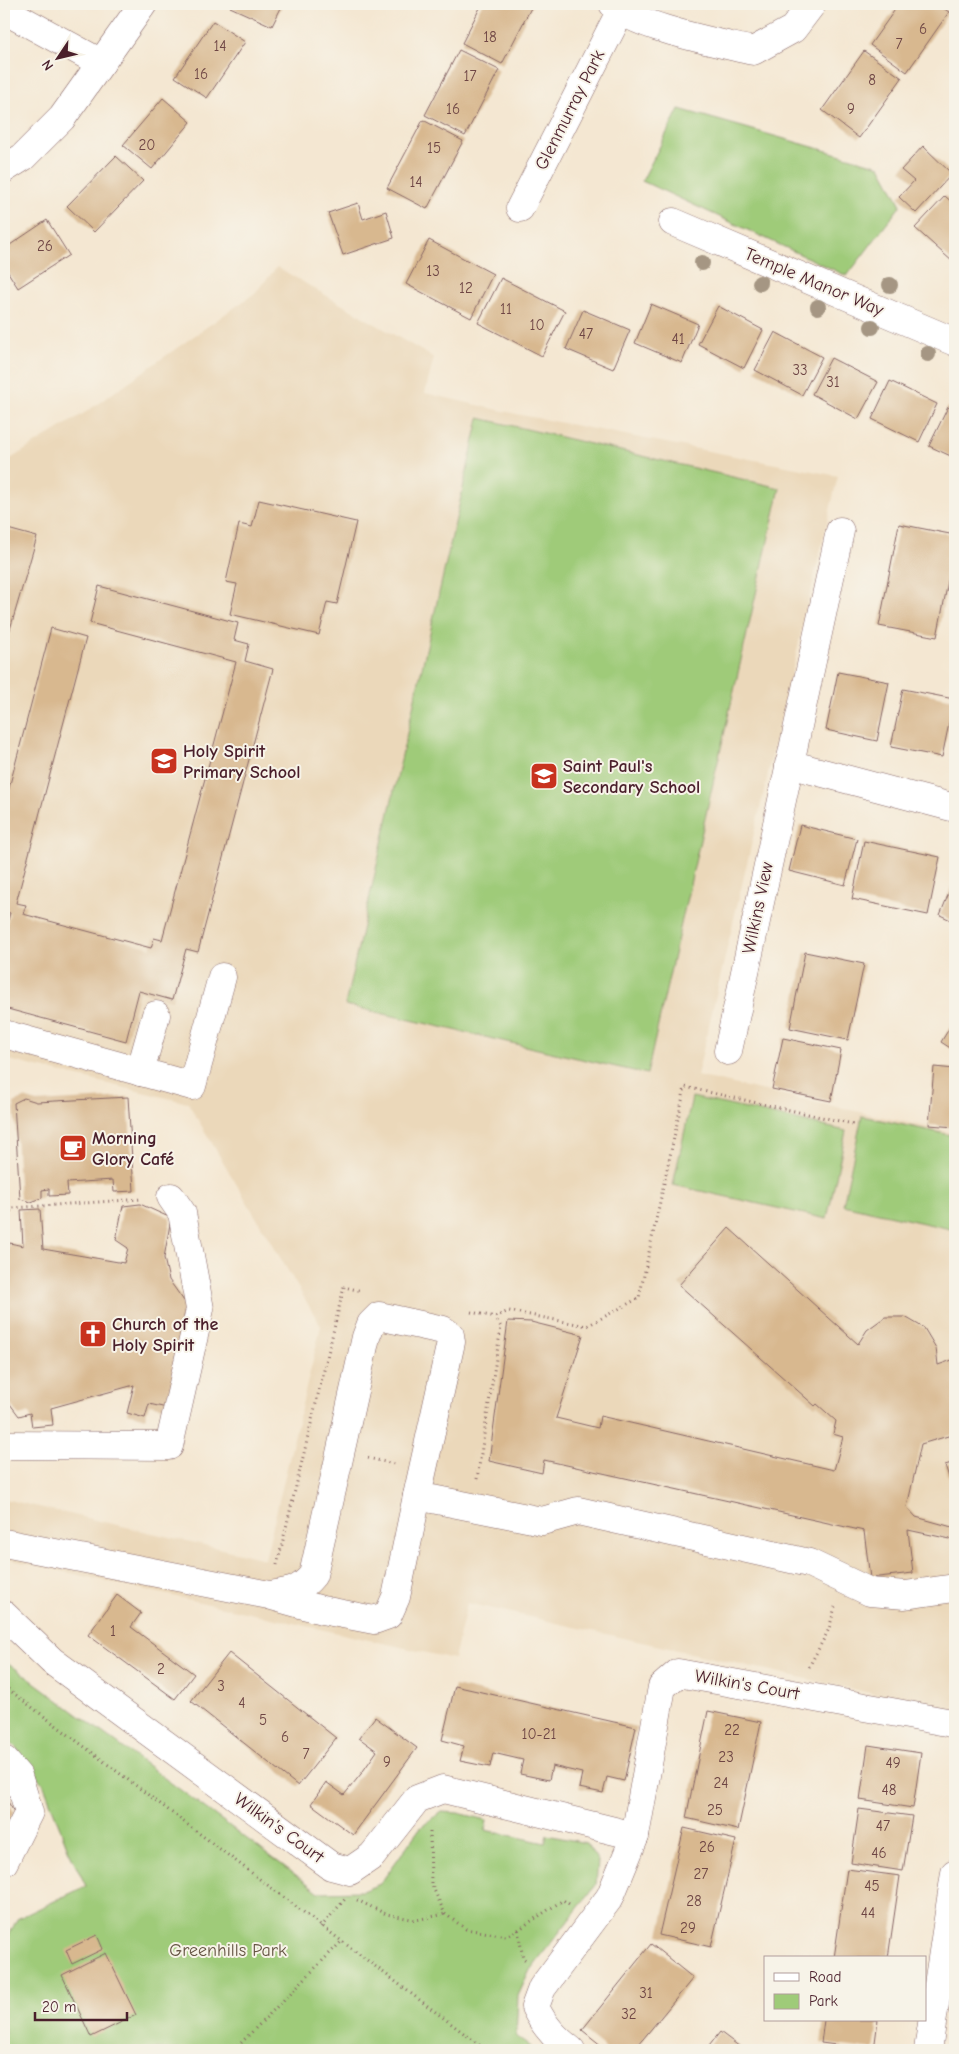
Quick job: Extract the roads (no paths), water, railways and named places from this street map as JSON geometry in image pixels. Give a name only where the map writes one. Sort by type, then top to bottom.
[{"type":"street","points":[[4,169],[22,157],[62,118],[143,4]]},
{"type":"street","name":"Glenmurray Park","points":[[520,208],[616,8],[675,33],[753,51],[793,28],[812,4]]},
{"type":"street","points":[[4,10],[101,64]]},
{"type":"street","name":"Temple Manor Way","points":[[672,222],[955,342]]},
{"type":"street","name":"Wilkins View","points":[[728,1051],[840,531]]},
{"type":"street","points":[[789,764],[955,808]]},
{"type":"street","points":[[4,1034],[192,1086],[222,977]]},
{"type":"street","points":[[140,1072],[156,1015]]},
{"type":"street","points":[[4,1445],[170,1446],[200,1309],[182,1213],[171,1197]]},
{"type":"street","points":[[4,1543],[269,1595],[322,1610],[374,1620],[388,1615],[396,1597],[451,1342],[450,1335],[443,1330],[379,1316],[371,1324],[366,1336],[313,1575],[305,1585],[295,1591],[269,1595]]},
{"type":"street","points":[[417,1496],[542,1521],[578,1511],[809,1563],[870,1592],[905,1595],[955,1588]]},
{"type":"street","name":"Wilkin's Court","points":[[4,1615],[52,1661],[331,1866],[350,1883],[417,1799],[443,1789],[635,1836]]},
{"type":"street","name":"Wilkin's Court","points":[[571,2050],[559,2041],[544,2025],[535,2007],[542,1988],[610,1897],[635,1836],[662,1687],[678,1673],[800,1694],[955,1725]]},
{"type":"street","points":[[4,1760],[18,1776],[29,1812],[4,1862]]},
{"type":"street","points":[[928,2050],[955,1873]]},
{"type":"place","name":"Holy Spirit Primary School","points":[[164,761]]},
{"type":"place","name":"Saint Paul's Secondary School","points":[[544,776]]},
{"type":"place","name":"Morning Glory Café","points":[[73,1148]]},
{"type":"place","name":"Church of the Holy Spirit","points":[[93,1334]]},
{"type":"park label","name":"Greenhills Park","points":[[228,1950]]}]
